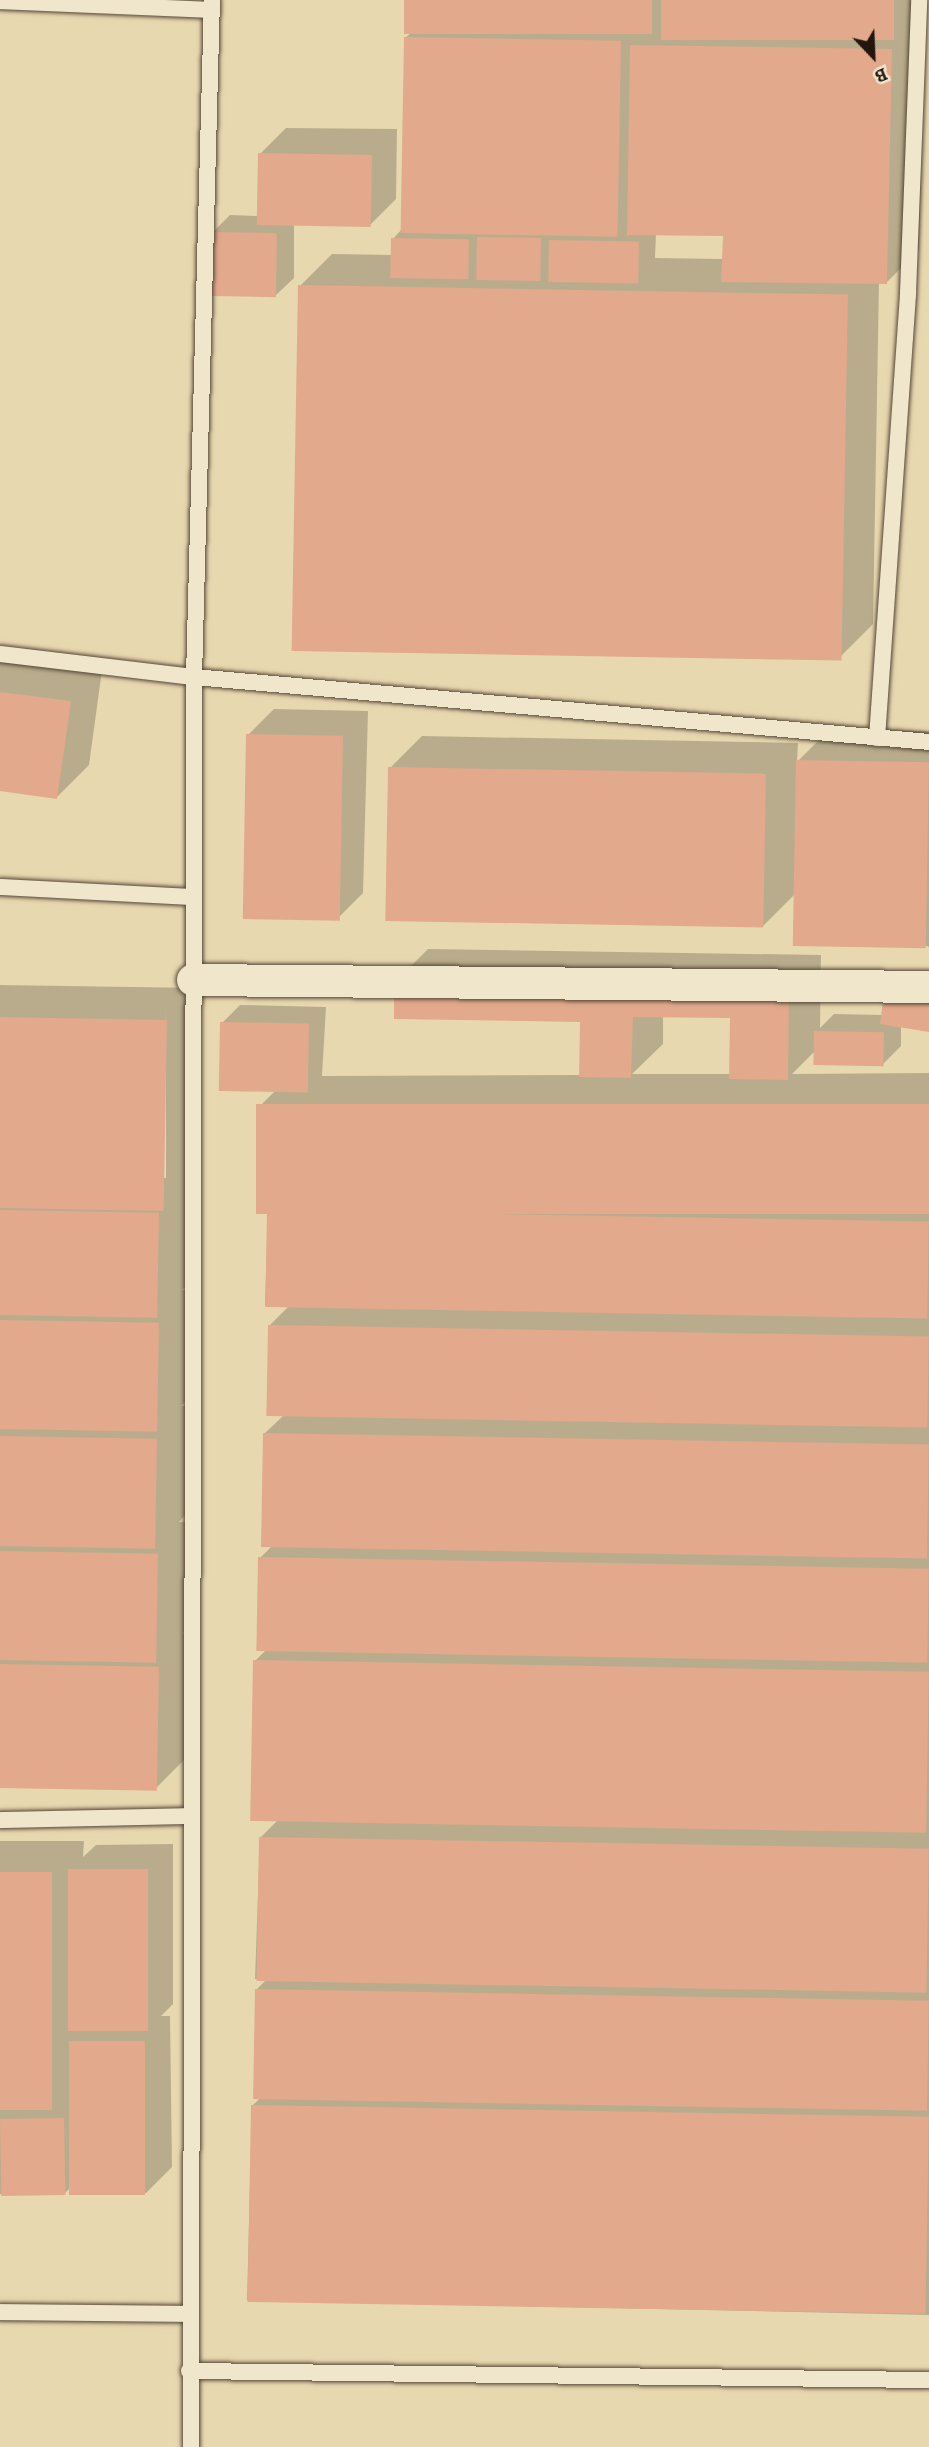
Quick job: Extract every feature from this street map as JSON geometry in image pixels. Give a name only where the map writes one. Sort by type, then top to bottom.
[{"type":"street","points":[[193,980],[929,987]]},
{"type":"lane","points":[[877,738],[908,293],[919,0]]},
{"type":"lane","points":[[0,1],[212,5],[194,677],[189,1816],[191,2447]]},
{"type":"lane","points":[[0,654],[194,677],[929,742]]},
{"type":"lane","points":[[0,887],[193,897]]},
{"type":"lane","points":[[0,1820],[189,1816]]},
{"type":"lane","points":[[0,2312],[190,2314]]},
{"type":"lane","points":[[189,2371],[929,2380]]},
{"type":"building","points":[[404,0],[652,0],[652,34],[404,34]]},
{"type":"building","points":[[661,0],[894,0],[894,40],[661,40]]},
{"type":"building","points":[[404,37],[621,41],[618,237],[401,233]]},
{"type":"building","points":[[630,45],[892,49],[887,284],[721,282],[723,236],[627,235]]},
{"type":"building","points":[[258,153],[372,155],[371,227],[257,225]]},
{"type":"building","points":[[211,232],[277,233],[276,297],[210,296]]},
{"type":"building","points":[[477,237],[541,238],[540,281],[476,280]]},
{"type":"building","points":[[391,238],[469,239],[468,279],[390,278]]},
{"type":"building","points":[[549,240],[639,242],[638,284],[548,282]]},
{"type":"building","points":[[298,285],[848,295],[842,661],[292,651]]},
{"type":"building","points":[[0,692],[71,701],[57,799],[0,791]]},
{"type":"building","points":[[246,734],[343,736],[340,921],[243,919]]},
{"type":"building","points":[[796,760],[929,762],[926,948],[793,946]]},
{"type":"building","points":[[388,767],[766,774],[763,928],[385,921]]},
{"type":"building","points":[[394,980],[789,987],[788,1080],[729,1079],[730,1018],[633,1017],[631,1078],[579,1077],[580,1022],[394,1019]]},
{"type":"building","points":[[883,1001],[929,1001],[929,1032],[880,1024]]},
{"type":"building","points":[[0,1017],[167,1020],[164,1211],[0,1208]]},
{"type":"building","points":[[220,1022],[309,1024],[308,1093],[219,1091]]},
{"type":"building","points":[[814,1031],[884,1032],[883,1066],[813,1065]]},
{"type":"building","points":[[256,1104],[929,1104],[929,1214],[256,1214]]},
{"type":"building","points":[[0,1210],[159,1213],[157,1318],[0,1315]]},
{"type":"building","points":[[267,1210],[929,1222],[927,1319],[265,1307]]},
{"type":"building","points":[[0,1320],[159,1323],[157,1432],[0,1429]]},
{"type":"building","points":[[268,1325],[929,1337],[927,1428],[266,1416]]},
{"type":"building","points":[[263,1433],[929,1445],[927,1559],[261,1547]]},
{"type":"building","points":[[0,1436],[157,1439],[155,1549],[0,1546]]},
{"type":"building","points":[[0,1551],[158,1554],[156,1663],[0,1660]]},
{"type":"building","points":[[258,1557],[929,1569],[927,1663],[256,1651]]},
{"type":"building","points":[[253,1660],[929,1672],[926,1833],[250,1821]]},
{"type":"building","points":[[0,1664],[159,1667],[157,1791],[0,1788]]},
{"type":"building","points":[[259,1837],[929,1849],[926,1993],[256,1981]]},
{"type":"building","points":[[68,1869],[148,1869],[148,2031],[68,2031]]},
{"type":"building","points":[[0,1872],[52,1872],[52,2110],[0,2110]]},
{"type":"building","points":[[255,1989],[929,2001],[927,2111],[253,2099]]},
{"type":"building","points":[[69,2041],[145,2041],[145,2195],[69,2195]]},
{"type":"building","points":[[251,2105],[929,2117],[925,2314],[248,2302]]},
{"type":"building","points":[[64,2118],[65,2195],[1,2196],[0,2119]]}]
